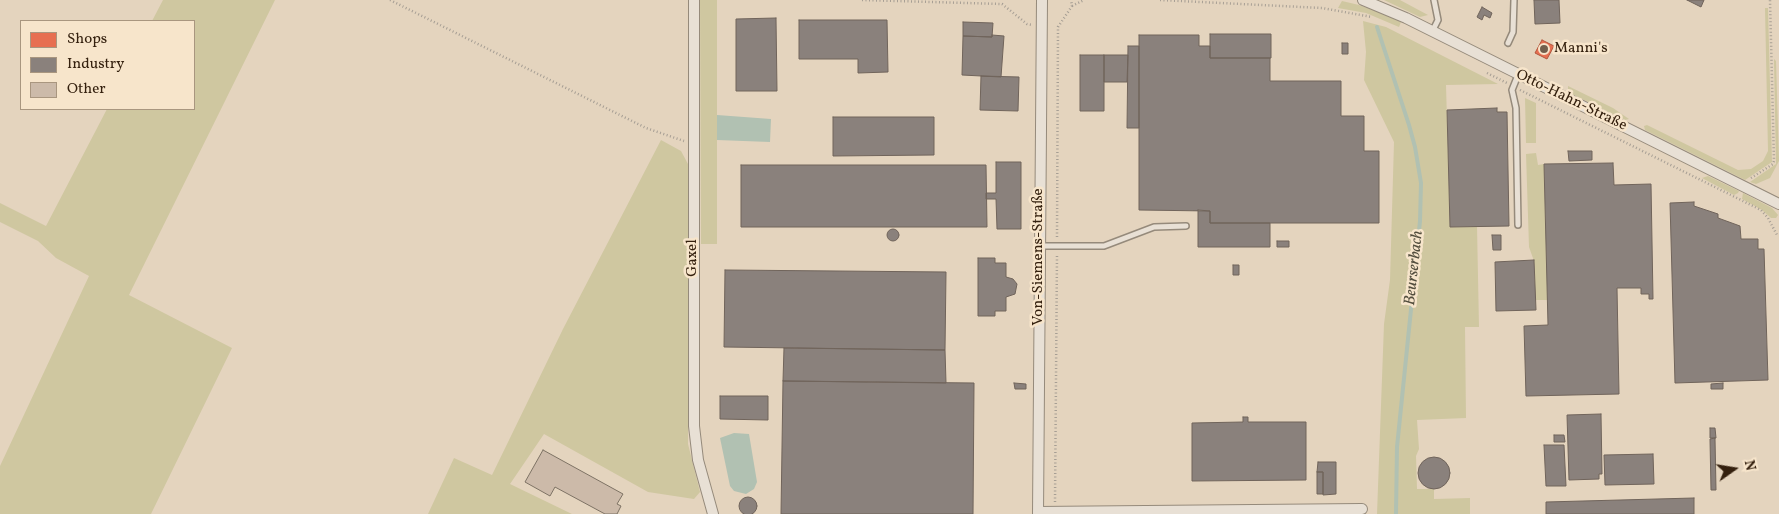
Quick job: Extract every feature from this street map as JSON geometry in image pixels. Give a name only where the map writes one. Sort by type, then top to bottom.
[{"type":"street","name":"Gaxel","points":[[694,0],[694,426],[698,460],[713,514]]},
{"type":"street","name":"Von-Siemens-Straße","points":[[1038,513],[1042,0]]},
{"type":"street","name":"Otto-Hahn-Straße","points":[[1363,0],[1406,18],[1779,204]]},
{"type":"street","points":[[1038,513],[1362,509]]},
{"type":"lane","points":[[1432,32],[1438,20],[1434,0]]},
{"type":"lane","points":[[1508,43],[1513,32],[1514,0]]},
{"type":"lane","points":[[1518,75],[1512,90],[1516,108],[1518,225]]},
{"type":"lane","points":[[1039,246],[1104,246],[1154,227],[1186,226]]},
{"type":"path","points":[[390,0],[646,128],[667,136],[693,142]]},
{"type":"path","points":[[862,0],[1002,4],[1027,24],[1042,28],[1058,27]]},
{"type":"path","points":[[1072,6],[1084,0]]},
{"type":"path","points":[[1160,0],[1322,8],[1374,18]]},
{"type":"path","points":[[1748,180],[1773,164],[1774,161],[1770,0]]},
{"type":"path","points":[[1480,69],[1761,210],[1768,218],[1777,235]]},
{"type":"shaded area","points":[[163,0],[275,0],[129,295],[232,348],[151,514],[0,514],[0,466],[89,276],[56,258],[38,241],[0,222],[0,203],[46,226],[106,110],[195,110],[195,20],[153,20]]},
{"type":"shaded area","points":[[700,0],[717,0],[717,244],[701,244]]},
{"type":"shaded area","points":[[1384,0],[1400,0],[1428,15],[1420,17]]},
{"type":"shaded area","points":[[1342,1],[1359,5],[1401,22],[1399,27],[1366,13],[1338,8]]},
{"type":"shaded area","points":[[1765,8],[1768,8],[1772,162],[1745,180],[1645,130],[1644,126],[1647,125],[1738,170],[1751,169],[1763,161],[1768,151]]},
{"type":"shaded area","points":[[1363,21],[1386,27],[1498,84],[1446,85],[1450,227],[1477,226],[1479,327],[1465,327],[1466,418],[1417,420],[1419,449],[1416,456],[1417,489],[1434,489],[1434,499],[1470,498],[1470,514],[1377,514],[1384,324],[1390,280],[1394,142],[1364,80],[1366,52]]},
{"type":"shaded area","points":[[1774,59],[1776,61],[1779,161],[1770,178],[1756,184],[1750,182],[1776,164]]},
{"type":"shaded area","points":[[1568,86],[1613,108],[1629,119],[1625,120],[1568,92]]},
{"type":"shaded area","points":[[1525,98],[1536,103],[1536,143],[1526,143]]},
{"type":"shaded area","points":[[717,115],[771,119],[770,142],[717,140]]},
{"type":"shaded area","points":[[661,140],[681,151],[688,164],[688,444],[700,492],[694,499],[648,492],[544,434],[510,484],[572,514],[428,514],[454,458],[492,475],[563,329]]},
{"type":"shaded area","points":[[1536,153],[1538,165],[1544,164],[1548,300],[1535,300],[1534,261],[1529,247],[1526,154]]},
{"type":"shaded area","points":[[1708,176],[1739,191],[1738,193],[1734,195],[1702,178]]},
{"type":"shaded area","points":[[1743,193],[1772,208],[1778,215],[1776,218],[1771,218],[1762,210],[1742,199]]},
{"type":"shaded area","points":[[734,433],[749,434],[757,482],[754,489],[746,494],[734,491],[730,486],[720,438]]},
{"type":"building: Shops","points":[[1542,40],[1554,46],[1547,59],[1535,53]]},
{"type":"building: Industry","points":[[1534,0],[1559,0],[1560,23],[1535,24]]},
{"type":"building: Industry","points":[[1687,0],[1704,0],[1701,7]]},
{"type":"building: Industry","points":[[1482,7],[1492,13],[1490,18],[1484,15],[1482,20],[1477,17]]},
{"type":"building: Industry","points":[[776,18],[777,91],[736,91],[736,19]]},
{"type":"building: Industry","points":[[799,20],[887,20],[888,72],[858,73],[858,59],[799,59]]},
{"type":"building: Industry","points":[[963,22],[993,23],[992,37],[963,36]]},
{"type":"building: Industry","points":[[1210,34],[1271,34],[1271,58],[1210,58]]},
{"type":"building: Industry","points":[[992,35],[1004,36],[1001,77],[962,75],[963,36],[992,37]]},
{"type":"building: Industry","points":[[1139,35],[1199,35],[1199,46],[1210,46],[1210,58],[1270,58],[1270,81],[1341,81],[1341,116],[1364,116],[1364,151],[1379,151],[1379,223],[1210,223],[1210,211],[1139,210]]},
{"type":"building: Industry","points":[[1342,43],[1348,43],[1348,54],[1342,54]]},
{"type":"building: Industry","points":[[1128,46],[1139,46],[1139,128],[1127,128]]},
{"type":"building: Industry","points":[[1080,55],[1104,55],[1104,111],[1080,111]]},
{"type":"building: Industry","points":[[1104,55],[1128,55],[1127,82],[1104,82]]},
{"type":"building: Industry","points":[[981,76],[1019,77],[1018,111],[980,110]]},
{"type":"building: Industry","points":[[1497,108],[1497,112],[1507,112],[1509,226],[1450,227],[1447,110]]},
{"type":"building: Industry","points":[[833,117],[934,117],[934,155],[833,156]]},
{"type":"building: Industry","points":[[1568,151],[1592,151],[1592,160],[1569,161]]},
{"type":"building: Industry","points":[[996,162],[1021,162],[1021,229],[997,229],[996,199],[986,199],[986,193],[996,193]]},
{"type":"building: Industry","points":[[1613,163],[1614,185],[1651,184],[1653,299],[1649,299],[1649,294],[1641,294],[1641,288],[1617,288],[1619,394],[1526,396],[1524,326],[1548,325],[1544,164]]},
{"type":"building: Industry","points":[[741,165],[986,165],[987,227],[741,227]]},
{"type":"building: Industry","points":[[1694,202],[1694,206],[1718,214],[1718,218],[1740,226],[1741,239],[1758,239],[1758,249],[1764,249],[1768,380],[1675,383],[1670,203]]},
{"type":"building: Industry","points":[[1198,210],[1210,211],[1210,223],[1270,223],[1270,247],[1198,247]]},
{"type":"building: Industry","points":[[893,229],[899,235],[893,241],[887,235]]},
{"type":"building: Industry","points":[[1492,235],[1501,235],[1501,250],[1493,250]]},
{"type":"building: Industry","points":[[1277,241],[1289,241],[1289,247],[1277,247]]},
{"type":"building: Industry","points":[[978,258],[995,258],[995,263],[1006,263],[1006,277],[1013,279],[1017,284],[1015,294],[1006,297],[1006,311],[995,311],[995,316],[978,316]]},
{"type":"building: Industry","points":[[1534,260],[1536,310],[1496,311],[1495,262]]},
{"type":"building: Industry","points":[[1233,265],[1239,265],[1239,275],[1233,275]]},
{"type":"building: Industry","points":[[725,270],[946,272],[945,350],[724,347]]},
{"type":"building: Industry","points":[[784,348],[945,350],[946,383],[783,381]]},
{"type":"building: Industry","points":[[783,381],[974,383],[973,514],[781,514]]},
{"type":"building: Industry","points":[[1014,383],[1026,384],[1026,389],[1015,389]]},
{"type":"building: Industry","points":[[1723,383],[1723,389],[1711,389],[1711,384]]},
{"type":"building: Industry","points":[[720,396],[768,396],[768,420],[720,419]]},
{"type":"building: Industry","points":[[1601,414],[1602,474],[1599,474],[1599,479],[1569,480],[1567,415]]},
{"type":"building: Industry","points":[[1243,417],[1248,417],[1248,422],[1306,422],[1306,480],[1192,481],[1192,423],[1243,422]]},
{"type":"building: Industry","points":[[1710,428],[1715,428],[1716,438],[1710,438]]},
{"type":"building: Industry","points":[[1554,435],[1564,435],[1565,442],[1554,442]]},
{"type":"building: Industry","points":[[1715,438],[1716,490],[1711,490],[1710,439]]},
{"type":"building: Industry","points":[[1544,445],[1564,445],[1566,486],[1546,486]]},
{"type":"building: Industry","points":[[1653,454],[1654,484],[1605,485],[1604,455]]},
{"type":"building: Industry","points":[[1434,457],[1440,458],[1445,462],[1449,467],[1449,479],[1445,484],[1440,488],[1434,489],[1428,488],[1423,484],[1419,479],[1418,473],[1419,467],[1423,462],[1428,458]]},
{"type":"building: Industry","points":[[1318,462],[1336,462],[1336,494],[1323,495],[1323,472],[1317,472]]},
{"type":"building: Industry","points":[[1317,472],[1323,472],[1323,494],[1317,494]]},
{"type":"building: Industry","points":[[748,497],[754,500],[757,506],[754,512],[748,515],[742,512],[739,506],[742,500]]},
{"type":"building: Industry","points":[[1694,498],[1694,514],[1546,514],[1546,502]]},
{"type":"building: Other","points":[[543,450],[623,494],[617,504],[621,506],[617,514],[605,514],[555,487],[550,496],[525,482]]},
{"type":"waterway","name":"Beurserbach","points":[[1377,27],[1409,125],[1421,183],[1420,221],[1397,447],[1396,514]]},
{"type":"place","name":"Manni's","points":[[1544,49]]}]
